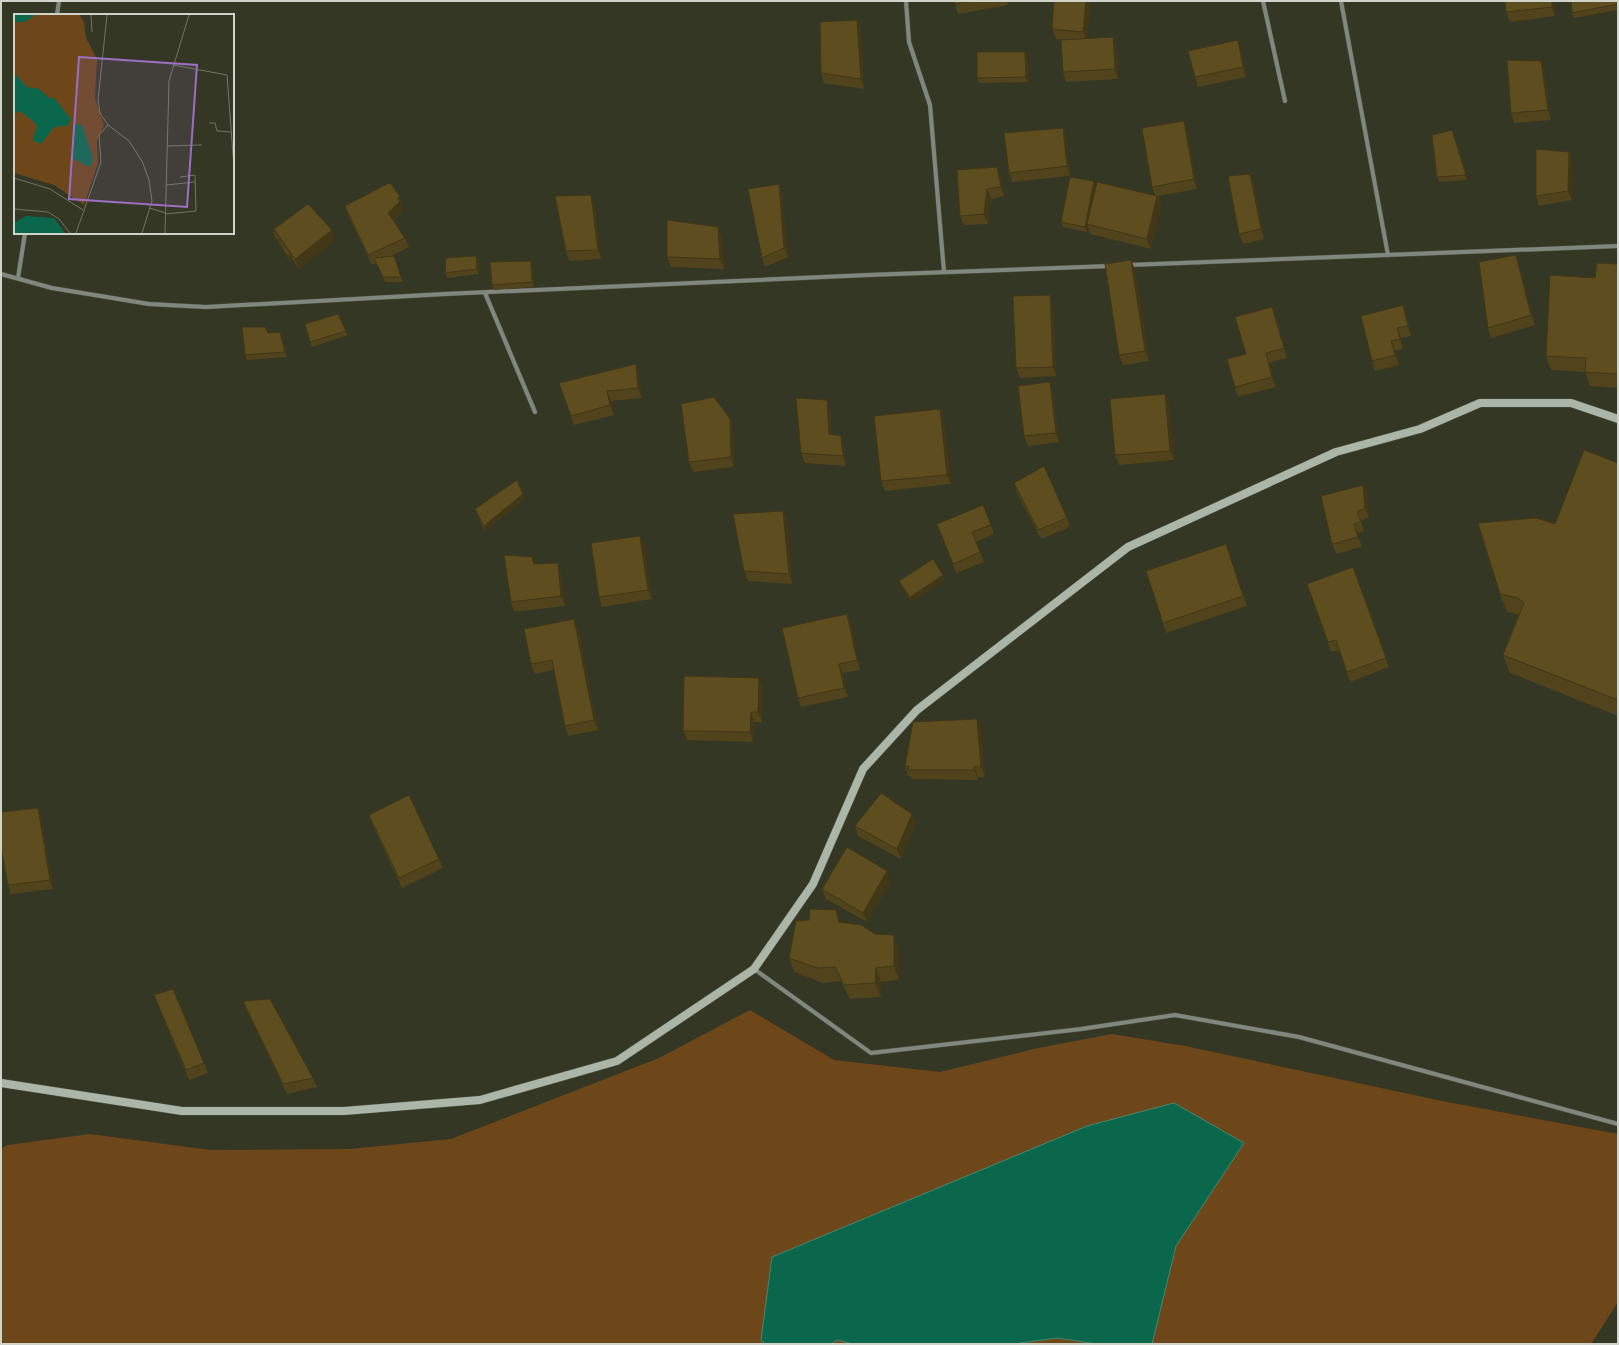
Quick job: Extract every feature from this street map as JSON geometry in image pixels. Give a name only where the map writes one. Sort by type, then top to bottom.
[{"type":"street","points":[[57,14],[59,1]]},
{"type":"street","points":[[906,1],[909,42],[930,105],[944,272]]},
{"type":"street","points":[[1263,1],[1285,101]]},
{"type":"street","points":[[1341,1],[1388,255]]},
{"type":"street","points":[[18,278],[25,234]]},
{"type":"street","points":[[1127,265],[1618,246]]},
{"type":"street","points":[[1,274],[52,288],[149,304],[206,307],[485,292],[1119,265]]},
{"type":"street","points":[[485,292],[535,412]]},
{"type":"street","points":[[1,1083],[182,1111],[344,1111],[480,1100],[617,1061],[754,969],[813,884],[863,769],[917,710],[1128,547],[1336,452],[1420,429],[1480,402],[1571,403],[1618,419]]},
{"type":"street","points":[[754,969],[871,1053],[1081,1029],[1176,1015],[1299,1037],[1618,1124]]},
{"type":"shaded area","points":[[750,1010],[834,1060],[940,1072],[1038,1048],[1112,1034],[1185,1046],[1442,1101],[1618,1134],[1618,1302],[1591,1344],[1,1344],[1,1149],[7,1145],[90,1134],[210,1150],[349,1149],[451,1139],[659,1058]]},
{"type":"shaded area","points":[[1174,1103],[1244,1143],[1176,1246],[1152,1344],[1097,1344],[1057,1338],[1013,1344],[853,1344],[837,1340],[831,1344],[765,1344],[761,1340],[772,1257],[1087,1126]]},
{"type":"building","points":[[954,1],[972,1],[955,4]]},
{"type":"building","points":[[1054,1],[1086,1],[1083,32],[1052,29]]},
{"type":"building","points":[[1505,1],[1552,1],[1552,7],[1506,12]]},
{"type":"building","points":[[1571,1],[1617,1],[1618,4],[1572,13]]},
{"type":"building","points":[[857,20],[861,79],[821,73],[820,22]]},
{"type":"building","points":[[1113,37],[1115,69],[1063,72],[1061,40]]},
{"type":"building","points":[[1238,40],[1243,67],[1195,77],[1188,51]]},
{"type":"building","points":[[977,52],[1025,52],[1026,77],[977,78]]},
{"type":"building","points":[[1507,60],[1541,61],[1548,110],[1511,113]]},
{"type":"building","points":[[1184,121],[1194,179],[1152,187],[1142,128]]},
{"type":"building","points":[[1063,128],[1067,166],[1009,173],[1004,133]]},
{"type":"building","points":[[1452,130],[1466,175],[1437,177],[1432,135]]},
{"type":"building","points":[[1536,149],[1569,152],[1568,191],[1536,196]]},
{"type":"building","points":[[997,167],[1001,187],[987,189],[984,214],[960,216],[957,170]]},
{"type":"building","points":[[1250,174],[1261,229],[1239,234],[1228,176]]},
{"type":"building","points":[[1070,177],[1094,181],[1085,227],[1061,222]]},
{"type":"building","points":[[1097,182],[1157,196],[1147,239],[1087,224]]},
{"type":"building","points":[[389,183],[400,197],[398,198],[400,201],[388,213],[405,238],[368,255],[345,206]]},
{"type":"building","points":[[779,184],[784,248],[762,258],[748,189]]},
{"type":"building","points":[[591,195],[598,250],[566,251],[555,196]]},
{"type":"building","points":[[308,204],[332,230],[295,259],[274,229]]},
{"type":"building","points":[[667,220],[718,227],[720,259],[667,257]]},
{"type":"building","points":[[279,239],[290,254],[288,256],[278,240]]},
{"type":"building","points":[[1516,255],[1531,315],[1488,328],[1479,262]]},
{"type":"building","points":[[394,256],[401,277],[383,277],[374,258]]},
{"type":"building","points":[[476,256],[477,269],[445,273],[446,258]]},
{"type":"building","points":[[1131,260],[1145,351],[1119,355],[1105,264]]},
{"type":"building","points":[[531,261],[532,282],[492,285],[490,262]]},
{"type":"building","points":[[1597,263],[1618,264],[1618,374],[1585,372],[1586,358],[1546,356],[1550,275],[1595,278]]},
{"type":"building","points":[[1050,295],[1053,367],[1016,368],[1013,296]]},
{"type":"building","points":[[1403,305],[1408,326],[1397,328],[1400,339],[1391,341],[1395,355],[1372,361],[1361,316]]},
{"type":"building","points":[[1272,307],[1284,348],[1266,353],[1272,377],[1235,387],[1227,359],[1246,354],[1235,317]]},
{"type":"building","points":[[338,314],[346,331],[310,342],[305,324]]},
{"type":"building","points":[[242,327],[265,327],[268,333],[280,332],[285,352],[245,355]]},
{"type":"building","points":[[636,364],[638,388],[607,391],[610,405],[571,416],[559,383]]},
{"type":"building","points":[[1050,382],[1056,433],[1024,436],[1018,386]]},
{"type":"building","points":[[1165,394],[1170,451],[1115,455],[1110,399]]},
{"type":"building","points":[[714,397],[730,419],[731,457],[689,462],[681,404]]},
{"type":"building","points":[[796,398],[827,400],[829,434],[841,436],[843,456],[801,453]]},
{"type":"building","points":[[940,409],[947,475],[881,481],[874,416]]},
{"type":"building","points":[[1584,450],[1618,463],[1618,700],[1503,655],[1524,603],[1518,598],[1500,594],[1478,523],[1536,518],[1555,524]]},
{"type":"building","points":[[1044,466],[1067,518],[1038,530],[1014,483]]},
{"type":"building","points":[[517,480],[523,494],[484,526],[475,509]]},
{"type":"building","points":[[1363,485],[1365,508],[1357,512],[1361,521],[1354,524],[1358,537],[1332,544],[1321,496]]},
{"type":"building","points":[[983,505],[991,525],[972,532],[980,552],[953,564],[937,524]]},
{"type":"building","points":[[783,511],[789,574],[744,571],[733,514]]},
{"type":"building","points":[[640,536],[648,590],[599,597],[591,543]]},
{"type":"building","points":[[1226,544],[1243,596],[1163,623],[1146,571]]},
{"type":"building","points":[[504,555],[532,557],[534,564],[558,563],[561,596],[511,602]]},
{"type":"building","points":[[933,559],[943,575],[910,597],[899,581]]},
{"type":"building","points":[[1353,567],[1386,658],[1347,672],[1336,640],[1328,642],[1307,584]]},
{"type":"building","points":[[847,614],[857,660],[839,664],[844,688],[798,698],[782,628]]},
{"type":"building","points":[[574,619],[594,720],[565,726],[552,660],[531,664],[524,629]]},
{"type":"building","points":[[684,676],[759,678],[758,712],[751,712],[750,732],[683,731]]},
{"type":"building","points":[[977,719],[981,767],[974,767],[974,770],[908,770],[909,766],[905,766],[913,722]]},
{"type":"building","points":[[881,793],[912,814],[897,849],[855,826]]},
{"type":"building","points":[[409,795],[439,859],[399,878],[369,815]]},
{"type":"building","points":[[38,808],[50,880],[8,885],[1,847],[1,812]]},
{"type":"building","points":[[847,847],[887,871],[863,913],[822,889]]},
{"type":"building","points":[[810,909],[836,910],[839,922],[861,925],[875,934],[894,935],[894,966],[876,968],[875,983],[844,985],[835,967],[818,968],[789,958],[796,921],[809,920]]},
{"type":"building","points":[[173,989],[204,1063],[186,1070],[154,995]]},
{"type":"building","points":[[270,999],[313,1078],[283,1084],[243,1001]]}]
